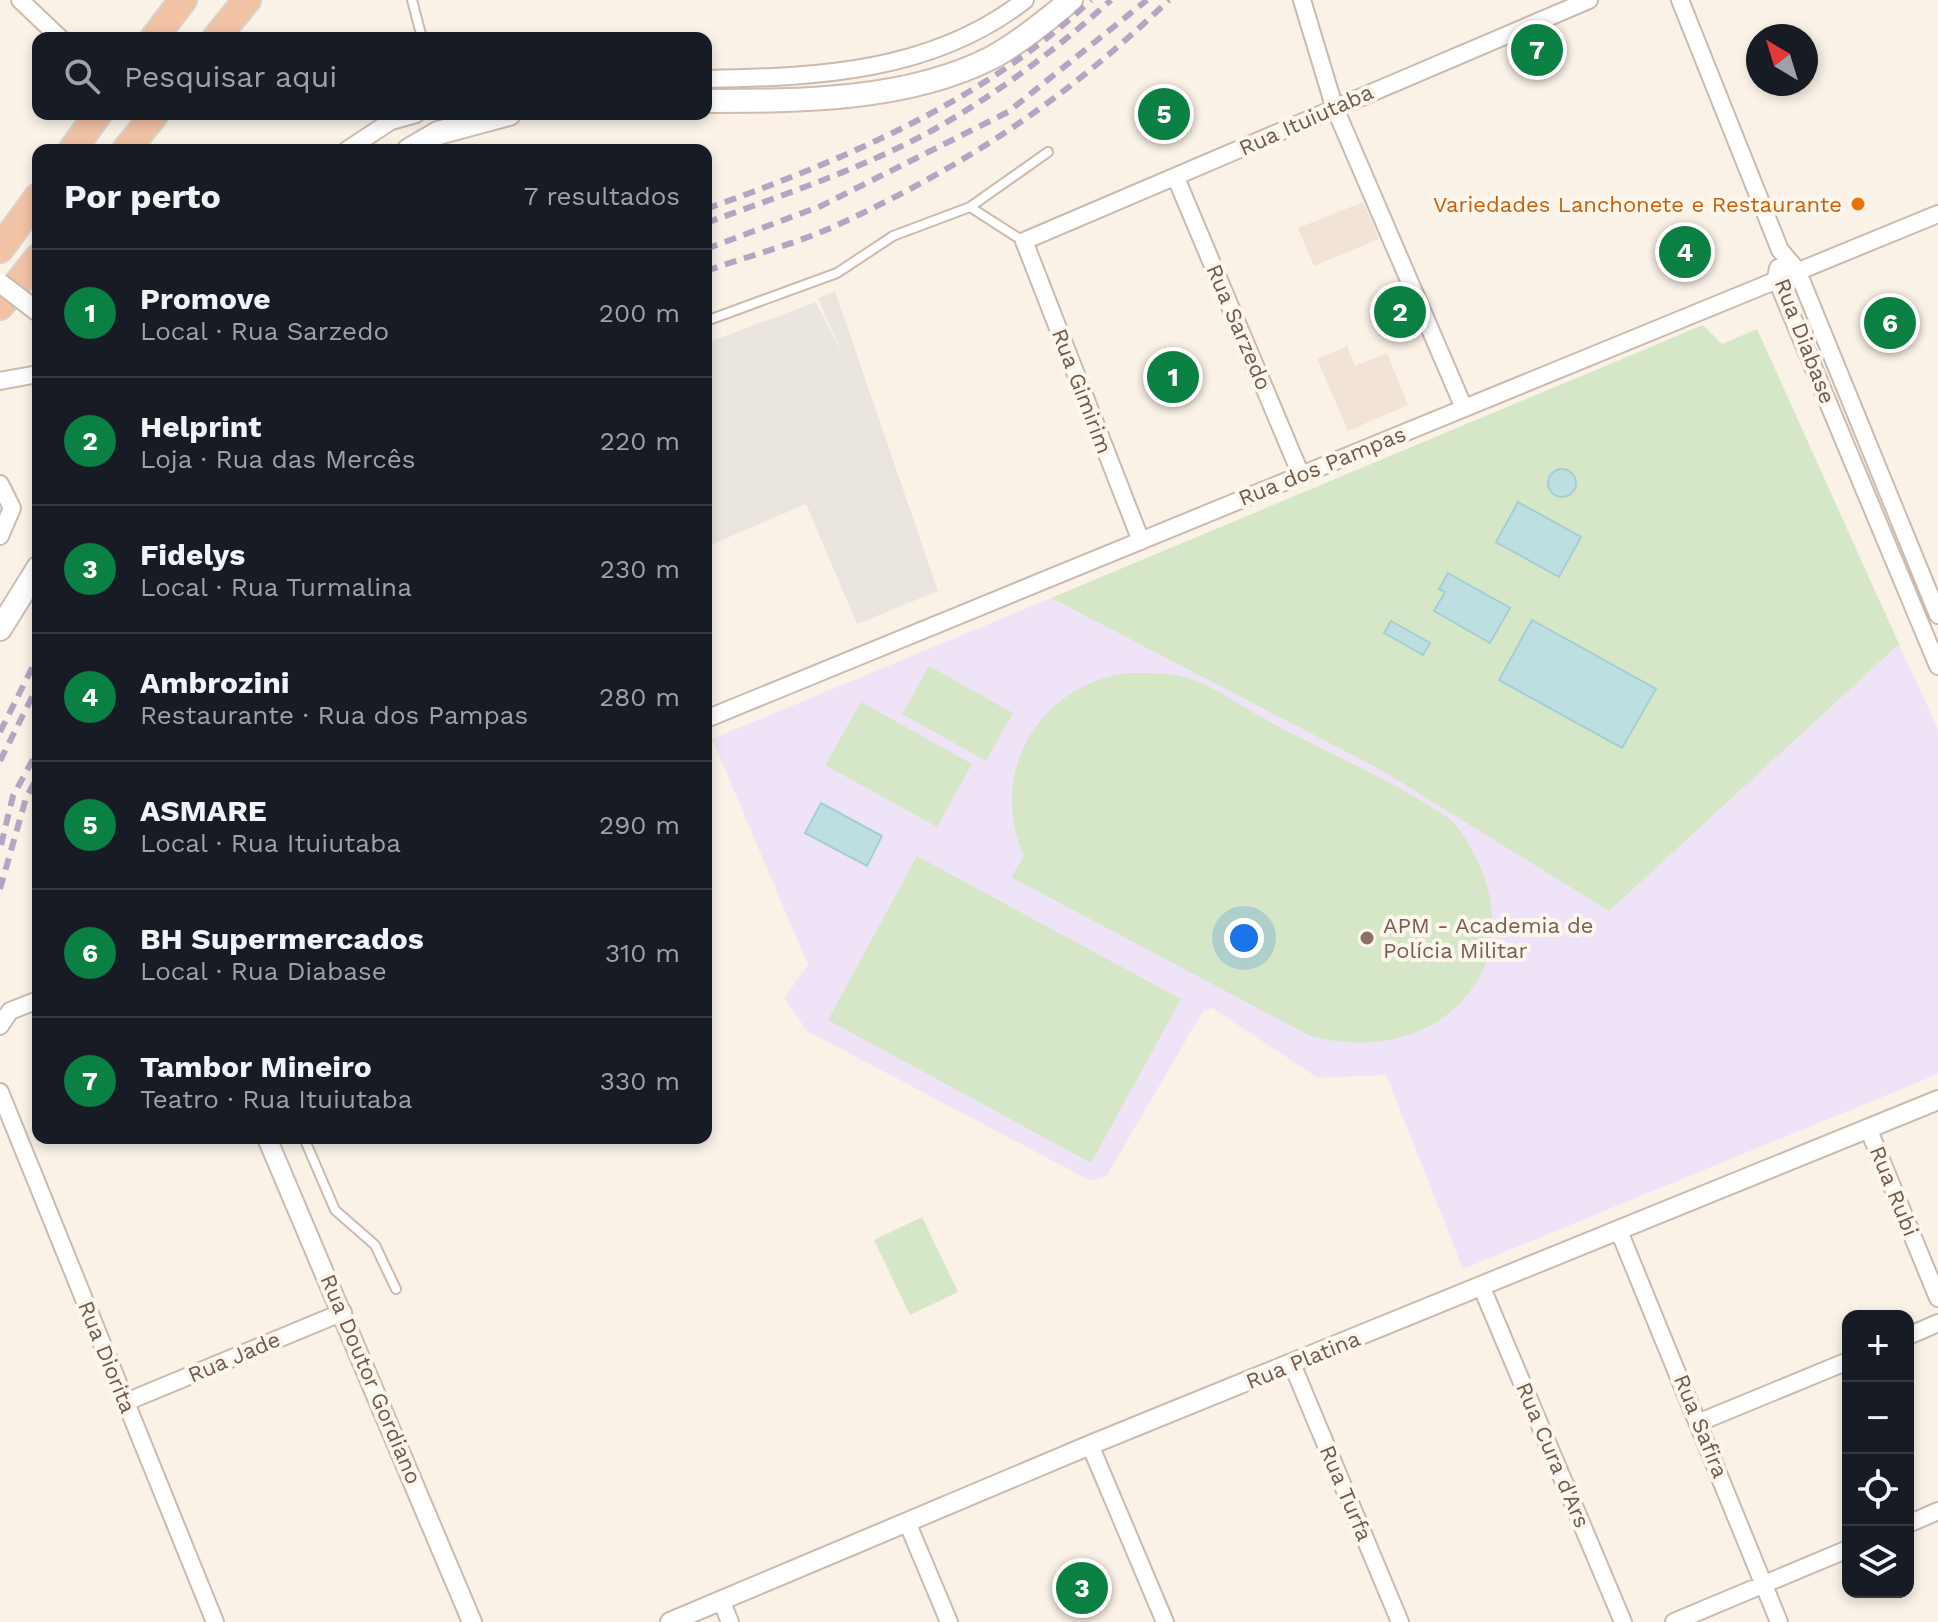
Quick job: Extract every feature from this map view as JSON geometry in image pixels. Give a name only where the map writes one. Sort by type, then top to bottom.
[{"type":"highway","points":[[159,32],[183,0]]},
{"type":"highway","points":[[221,32],[247,0]]},
{"type":"highway","points":[[76,144],[94,120]]},
{"type":"highway","points":[[130,144],[146,120]]},
{"type":"highway","points":[[0,248],[32,205]]},
{"type":"highway","points":[[0,306],[32,266]]},
{"type":"main road","points":[[712,101],[848,94],[921,83],[990,58],[1071,0]]},
{"type":"main road","points":[[419,144],[438,133],[487,120]]},
{"type":"main road","points":[[0,629],[32,578]]},
{"type":"street","points":[[20,0],[54,32]]},
{"type":"street","points":[[712,79],[798,78],[863,70],[945,47],[1001,19],[1025,0]]},
{"type":"street","points":[[1302,0],[1334,106],[1464,408]]},
{"type":"street","name":"Rua Ituiutaba","points":[[1024,241],[1176,178],[1334,106],[1589,0]]},
{"type":"street","points":[[1680,0],[1780,250]]},
{"type":"street","points":[[356,144],[395,120]]},
{"type":"street","name":"Rua Sarzedo","points":[[1176,178],[1301,475]]},
{"type":"street","name":"Rua dos Pampas","points":[[712,717],[1938,214]]},
{"type":"street","name":"Rua Gimirim","points":[[1024,241],[1141,541]]},
{"type":"street","name":"Rua Diabase","points":[[1780,250],[1797,270],[1938,615]]},
{"type":"street","name":"Rua Diabase","points":[[1780,250],[1776,278],[1934,646],[1938,666]]},
{"type":"street","points":[[0,283],[32,307]]},
{"type":"street","points":[[0,381],[32,375]]},
{"type":"street","points":[[0,484],[12,508],[0,536]]},
{"type":"street","points":[[0,1026],[10,1011],[32,1002]]},
{"type":"street","name":"Rua Diorita","points":[[0,1092],[215,1622]]},
{"type":"street","name":"Rua Platina","points":[[670,1622],[1090,1445],[1938,1100]]},
{"type":"street","name":"Rua Rubi","points":[[1868,1128],[1938,1298]]},
{"type":"street","name":"Rua Doutor Gordiano","points":[[270,1144],[472,1622]]},
{"type":"street","name":"Rua Safira","points":[[1619,1231],[1700,1422],[1779,1622]]},
{"type":"street","name":"Rua Cura d'Ars","points":[[1482,1288],[1623,1622]]},
{"type":"street","name":"Rua Jade","points":[[126,1402],[343,1312]]},
{"type":"street","points":[[1914,1333],[1938,1323]]},
{"type":"street","points":[[1700,1422],[1842,1363]]},
{"type":"street","name":"Rua Turfa","points":[[1292,1364],[1400,1622]]},
{"type":"street","points":[[1090,1445],[1165,1622]]},
{"type":"street","points":[[1914,1521],[1938,1511]]},
{"type":"street","points":[[907,1522],[949,1622]]},
{"type":"street","points":[[1674,1622],[1842,1552]]},
{"type":"street","points":[[721,1600],[730,1622]]},
{"type":"lane","points":[[412,0],[420,32]]},
{"type":"lane","points":[[712,319],[837,273],[893,236],[970,207],[1048,152]]},
{"type":"lane","points":[[970,207],[1024,241]]},
{"type":"lane","points":[[307,1144],[335,1210],[375,1245],[396,1289]]},
{"type":"shaded area","points":[[1363,202],[1379,239],[1314,266],[1298,228]]},
{"type":"shaded area","points":[[835,291],[938,591],[857,624],[806,504],[712,544],[712,341],[816,302],[846,362],[818,298]]},
{"type":"shaded area","points":[[1347,346],[1355,366],[1387,353],[1408,405],[1348,431],[1317,359]]},
{"type":"shaded area","name":"APM - Academia de Polícia Militar","points":[[1051,598],[1381,770],[1609,910],[1899,644],[1938,729],[1938,1074],[1463,1269],[1386,1075],[1318,1078],[1212,1008],[1203,1011],[1106,1177],[1091,1181],[807,1031],[784,998],[808,965],[712,739]]},
{"type":"green space","points":[[1703,325],[1722,344],[1757,329],[1899,644],[1609,911],[1381,770],[1051,598]]},
{"type":"green space","points":[[929,666],[1013,713],[986,761],[902,714]]},
{"type":"green space","points":[[1130,673],[1171,674],[1206,685],[1270,722],[1404,791],[1458,827],[1485,880],[1492,923],[1486,962],[1468,995],[1440,1020],[1403,1037],[1359,1042],[1310,1036],[1011,877],[1024,856],[1014,824],[1012,793],[1017,764],[1029,736],[1047,713],[1071,694],[1098,680]]},
{"type":"green space","points":[[861,702],[972,764],[937,827],[825,765]]},
{"type":"green space","points":[[917,856],[1181,999],[1091,1163],[828,1020]]},
{"type":"green space","points":[[922,1217],[958,1292],[910,1315],[874,1240]]},
{"type":"water","points":[[1562,469],[1572,473],[1576,483],[1572,493],[1562,497],[1552,493],[1548,483],[1552,473]]},
{"type":"water","points":[[1518,502],[1581,537],[1559,577],[1496,542]]},
{"type":"water","points":[[1448,573],[1510,608],[1490,643],[1434,611],[1445,592],[1439,589]]},
{"type":"water","points":[[1532,620],[1656,689],[1622,748],[1499,680]]},
{"type":"water","points":[[1391,621],[1430,643],[1423,655],[1384,633]]},
{"type":"water","points":[[821,803],[882,836],[867,866],[805,833]]},
{"type":"railway","points":[[712,207],[860,148],[958,98],[1049,37],[1091,0]]},
{"type":"railway","points":[[712,221],[850,169],[933,130],[1026,70],[1111,0]]},
{"type":"railway","points":[[712,247],[821,206],[1008,112],[1147,0]]},
{"type":"railway","points":[[712,269],[833,227],[969,155],[1052,100],[1169,0]]},
{"type":"railway","points":[[0,732],[32,668]]},
{"type":"railway","points":[[0,761],[32,697]]},
{"type":"railway","points":[[1,845],[13,796],[32,761]]},
{"type":"railway","points":[[0,889],[26,798],[32,787]]},
{"type":"place","name":"Tambor Mineiro","points":[[1537,50]]},
{"type":"place","name":"ASMARE","points":[[1164,114]]},
{"type":"place","name":"Variedades Lanchonete e Restaurante","points":[[1858,204]]},
{"type":"place","name":"Ambrozini","points":[[1685,252]]},
{"type":"place","name":"Helprint","points":[[1400,312]]},
{"type":"place","name":"BH Supermercados","points":[[1890,323]]},
{"type":"place","name":"Promove","points":[[1173,377]]},
{"type":"place","name":"APM - Academia de Polícia Militar","points":[[1367,938]]},
{"type":"place","name":"Fidelys","points":[[1082,1588]]}]
